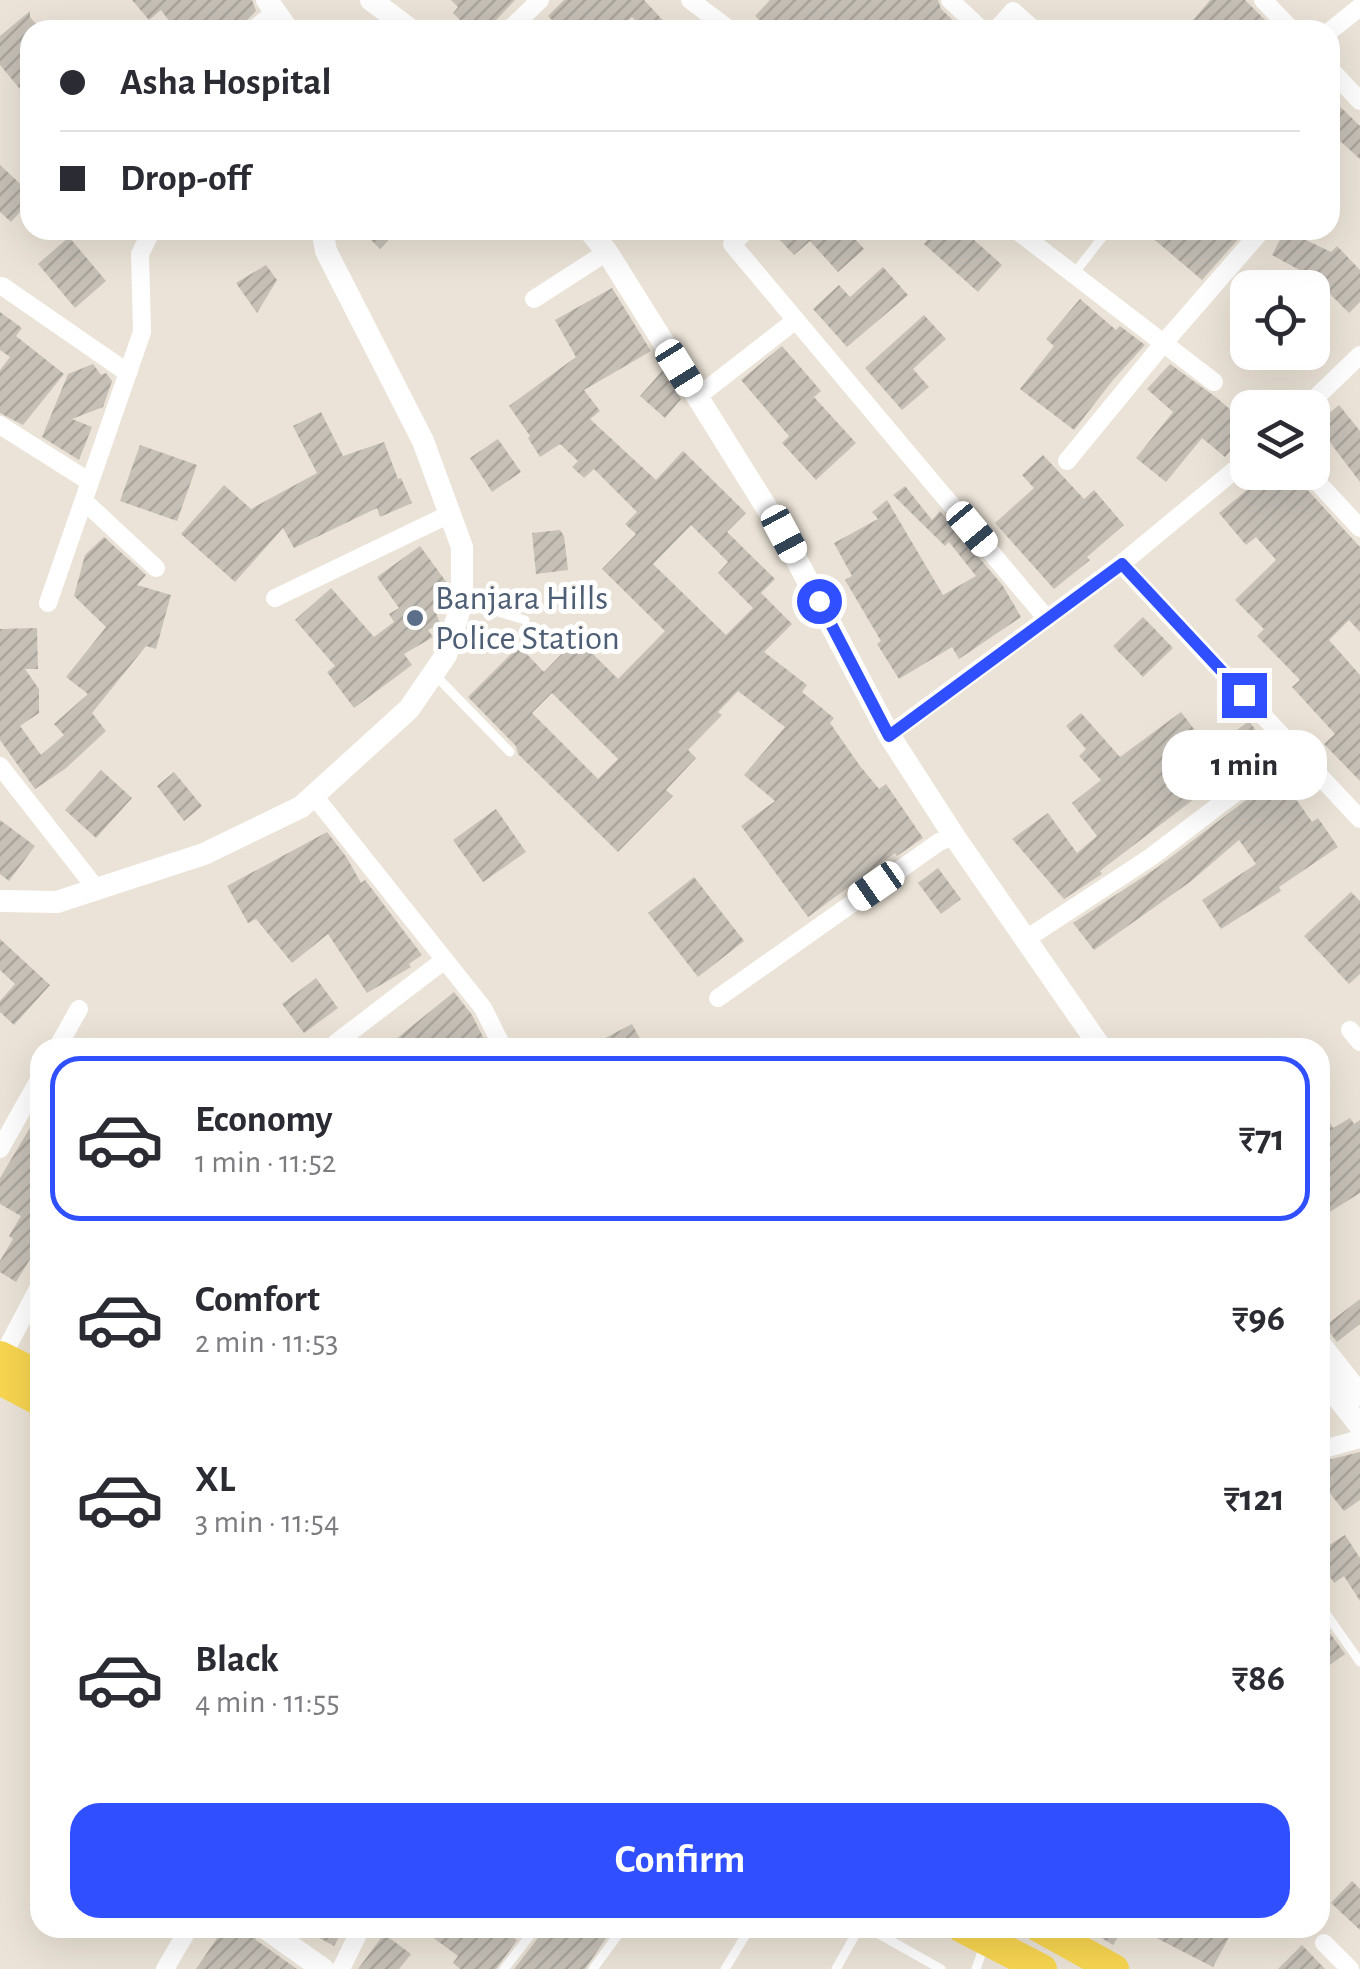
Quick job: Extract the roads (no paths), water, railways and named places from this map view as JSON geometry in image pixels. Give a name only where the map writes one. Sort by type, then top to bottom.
[{"type":"main road","points":[[1,1365],[30,1373]]},
{"type":"main road","points":[[1,1365],[30,1392]]},
{"type":"main road","points":[[1058,1938],[1114,1969]]},
{"type":"main road","points":[[975,1946],[1042,1969]]},
{"type":"street","points":[[371,0],[398,20]]},
{"type":"street","points":[[519,20],[540,0]]},
{"type":"street","points":[[690,0],[717,20]]},
{"type":"street","points":[[950,0],[971,20]]},
{"type":"street","points":[[1263,0],[1281,20]]},
{"type":"street","points":[[1340,23],[1360,8]]},
{"type":"street","points":[[524,15],[529,20]]},
{"type":"street","points":[[1340,79],[1360,100]]},
{"type":"street","points":[[48,603],[142,332],[140,254],[147,240]]},
{"type":"street","points":[[0,901],[56,902],[204,854],[315,797],[409,709],[446,655],[462,602],[462,547],[423,441],[324,240]]},
{"type":"street","points":[[598,240],[784,534],[889,736],[1094,1038]]},
{"type":"street","points":[[736,240],[732,244],[1047,619]]},
{"type":"street","points":[[1029,240],[1214,382]]},
{"type":"street","points":[[1068,461],[1253,240]]},
{"type":"street","points":[[534,299],[608,252]]},
{"type":"street","points":[[2,286],[128,373]]},
{"type":"street","points":[[697,397],[796,320]]},
{"type":"street","points":[[1324,390],[1360,355]]},
{"type":"street","points":[[0,425],[90,482]]},
{"type":"street","points":[[889,736],[1122,564],[1230,474]]},
{"type":"street","points":[[1325,490],[1360,528]]},
{"type":"street","points":[[84,501],[156,568]]},
{"type":"street","points":[[275,598],[450,514]]},
{"type":"street","points":[[1122,564],[1357,810]]},
{"type":"street","points":[[1026,939],[1151,857],[1294,748]]},
{"type":"street","points":[[0,766],[95,887]]},
{"type":"street","points":[[315,797],[483,1008],[498,1038]]},
{"type":"street","points":[[718,998],[939,842],[954,836]]},
{"type":"street","points":[[343,1038],[443,961]]},
{"type":"street","points":[[63,1038],[79,1009]]},
{"type":"street","points":[[0,1149],[30,1096]]},
{"type":"street","points":[[1,1365],[30,1306]]},
{"type":"street","points":[[1330,1357],[1360,1396]]},
{"type":"street","points":[[1330,1388],[1360,1426]]},
{"type":"street","points":[[1330,1447],[1360,1439]]},
{"type":"street","points":[[165,1969],[183,1938]]},
{"type":"street","points":[[279,1938],[323,1969]]},
{"type":"street","points":[[341,1969],[356,1938]]},
{"type":"street","points":[[1324,1943],[1350,1969]]},
{"type":"lane","points":[[1073,275],[1100,240]]},
{"type":"lane","points":[[462,602],[525,620]]},
{"type":"lane","points":[[434,674],[510,752]]},
{"type":"lane","points":[[1330,1619],[1360,1662]]},
{"type":"lane","points":[[504,1969],[528,1938]]},
{"type":"lane","points":[[593,1969],[615,1938]]},
{"type":"lane","points":[[725,1969],[744,1938]]},
{"type":"lane","points":[[836,1969],[854,1938]]},
{"type":"lane","points":[[886,1938],[941,1969]]},
{"type":"place","name":"Banjara Hills Police Station","points":[[415,618]]}]
